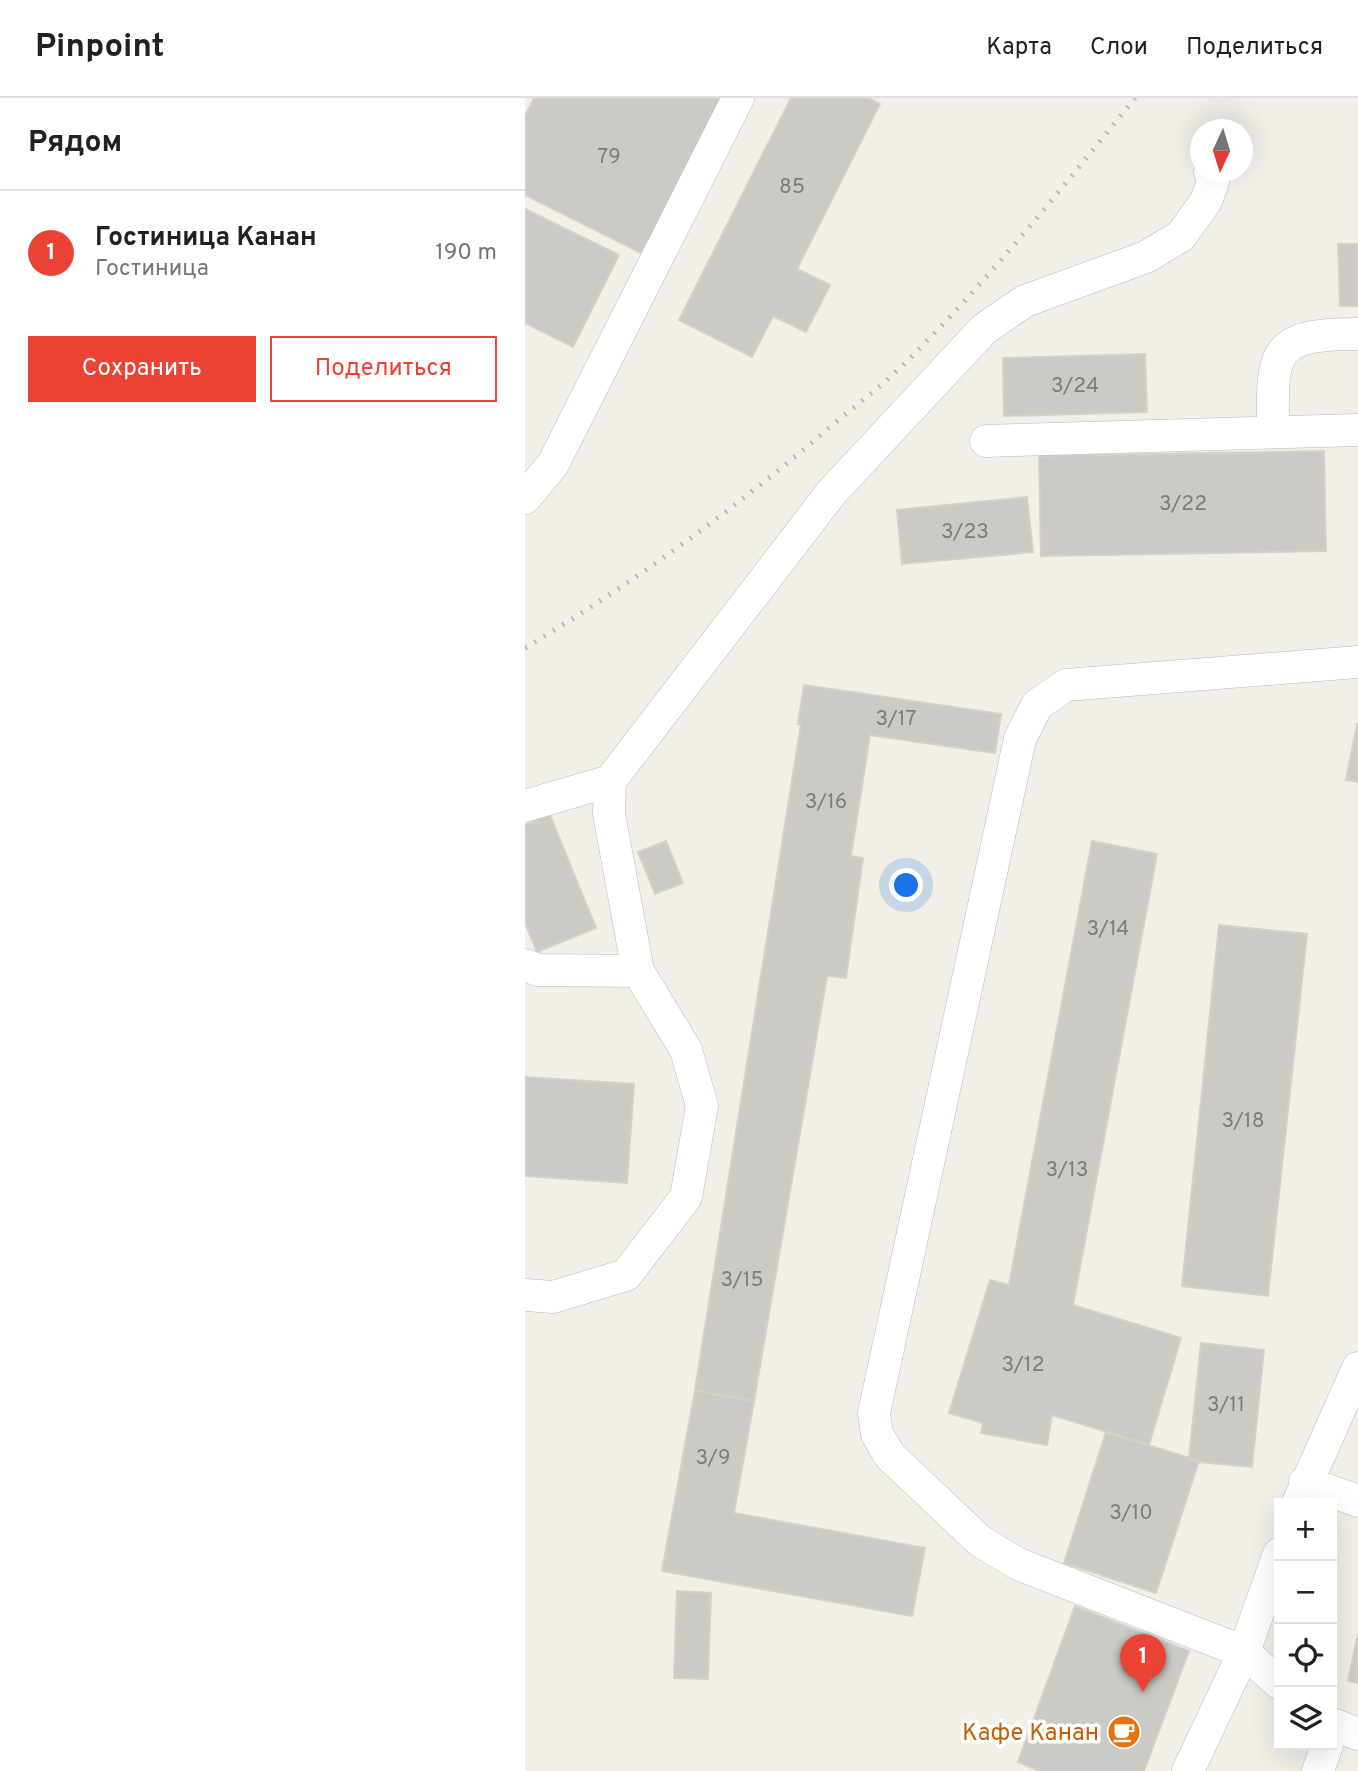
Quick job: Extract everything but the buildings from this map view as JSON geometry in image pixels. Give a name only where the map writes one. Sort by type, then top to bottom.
[{"type":"lane","points":[[525,498],[553,464],[739,98]]},
{"type":"lane","points":[[525,1295],[553,1297],[626,1275],[687,1197],[702,1106],[686,1050],[638,971],[609,814],[610,781],[832,492],[984,329],[1025,301],[1146,257],[1181,236],[1206,201],[1213,182]]},
{"type":"lane","points":[[1273,431],[1272,372],[1283,351],[1296,340],[1323,334],[1358,334]]},
{"type":"lane","points":[[986,441],[1358,430]]},
{"type":"lane","points":[[1274,1679],[1244,1652],[1018,1564],[980,1541],[890,1456],[877,1434],[874,1413],[1020,739],[1037,705],[1066,685],[1358,662]]},
{"type":"lane","points":[[525,806],[610,781]]},
{"type":"lane","points":[[525,965],[538,970],[638,971]]},
{"type":"lane","points":[[1358,1368],[1301,1493],[1358,1501]]},
{"type":"lane","points":[[1188,1771],[1244,1652],[1276,1561]]},
{"type":"lane","points":[[1318,1771],[1328,1750]]},
{"type":"railway","points":[[525,648],[643,572],[720,516],[888,379],[995,267],[1135,98]]},
{"type":"place","name":"Гостиница Канан","points":[[1143,1692]]},
{"type":"place","name":"Кафе Канан","points":[[1124,1732]]}]
